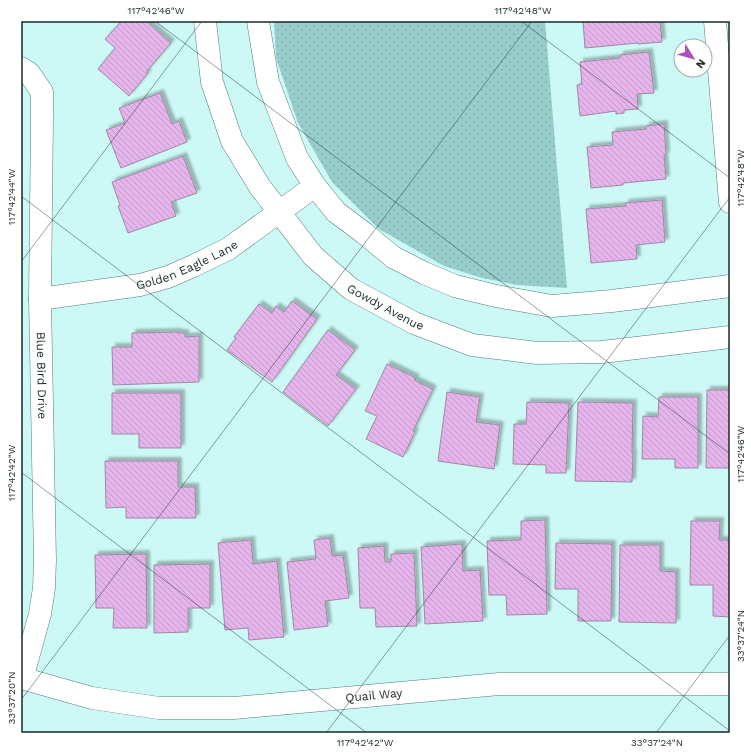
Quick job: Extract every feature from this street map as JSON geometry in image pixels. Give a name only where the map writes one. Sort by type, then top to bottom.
[{"type":"street","name":"Gowdy Avenue","points":[[205,21],[212,82],[232,142],[260,187],[313,256],[351,289],[414,323],[472,345],[537,353],[602,352],[730,337]]},
{"type":"street","points":[[258,21],[268,82],[297,158],[336,212],[393,257],[455,286],[496,296],[552,306],[612,301],[730,286]]},
{"type":"street","points":[[715,21],[730,202]]},
{"type":"street","name":"Blue Bird Drive","points":[[22,678],[40,614],[44,588],[45,552],[40,299],[42,92],[25,70]]},
{"type":"street","name":"Golden Eagle Lane","points":[[40,299],[140,285],[168,277],[228,249],[316,186]]},
{"type":"street","name":"Quail Way","points":[[22,678],[92,698],[159,708],[234,708],[499,684],[730,684]]},
{"type":"shaded area","points":[[274,21],[545,21],[567,288],[517,285],[482,278],[444,266],[379,229],[332,182],[298,123],[276,58]]},
{"type":"building","points":[[122,21],[146,21],[171,43],[146,72],[148,73],[129,96],[98,69],[115,48],[105,39]]},
{"type":"building","points":[[583,21],[660,21],[662,42],[585,48]]},
{"type":"building","points":[[649,52],[654,93],[637,94],[638,109],[624,110],[624,113],[616,114],[616,111],[580,116],[577,85],[582,84],[580,62],[620,58],[620,55]]},
{"type":"building","points":[[160,93],[172,124],[179,121],[187,142],[121,168],[106,130],[125,123],[119,108]]},
{"type":"building","points":[[664,124],[666,179],[591,188],[587,147],[613,145],[612,132],[646,129],[646,126]]},
{"type":"building","points":[[183,156],[197,193],[171,202],[176,216],[128,233],[118,206],[120,205],[112,182]]},
{"type":"building","points":[[662,200],[665,242],[636,245],[637,259],[591,263],[586,209],[626,206],[625,203]]},
{"type":"building","points":[[292,301],[317,319],[272,382],[227,350],[236,338],[234,337],[259,304],[272,313],[276,306],[284,312]]},
{"type":"building","points":[[328,330],[355,350],[336,375],[356,389],[328,426],[283,392]]},
{"type":"building","points":[[132,333],[185,333],[185,337],[199,336],[199,382],[113,385],[112,347],[132,347]]},
{"type":"building","points":[[387,364],[416,378],[414,380],[433,389],[413,431],[415,432],[403,457],[366,439],[377,416],[365,411]]},
{"type":"building","points":[[707,390],[730,390],[730,468],[706,468]]},
{"type":"building","points":[[447,392],[480,397],[476,422],[500,425],[494,469],[438,461]]},
{"type":"building","points":[[112,393],[181,393],[181,448],[139,448],[139,434],[112,434]]},
{"type":"building","points":[[659,397],[698,397],[698,468],[675,468],[675,459],[642,459],[643,416],[658,417]]},
{"type":"building","points":[[527,402],[569,403],[566,473],[546,473],[546,465],[513,464],[514,424],[526,424]]},
{"type":"building","points":[[578,402],[633,403],[632,482],[575,481]]},
{"type":"building","points":[[105,461],[178,461],[178,487],[195,487],[196,518],[126,518],[126,507],[106,508]]},
{"type":"building","points":[[545,520],[547,614],[507,615],[506,595],[489,595],[487,541],[521,540],[521,521]]},
{"type":"building","points":[[691,521],[720,521],[719,540],[730,540],[730,617],[713,616],[713,585],[690,585]]},
{"type":"building","points":[[330,538],[332,556],[343,555],[349,598],[325,601],[328,626],[294,630],[287,562],[316,559],[314,540]]},
{"type":"building","points":[[251,540],[253,564],[277,561],[284,637],[249,640],[248,628],[225,630],[218,543]]},
{"type":"building","points":[[556,543],[612,544],[611,621],[578,621],[578,589],[555,589]]},
{"type":"building","points":[[462,544],[463,571],[480,570],[483,621],[425,624],[421,547]]},
{"type":"building","points":[[620,545],[660,545],[660,571],[676,572],[676,623],[619,622]]},
{"type":"building","points":[[384,546],[385,562],[391,562],[391,554],[414,553],[417,626],[376,627],[375,608],[360,608],[358,548]]},
{"type":"building","points":[[146,554],[147,628],[113,628],[114,608],[96,608],[95,555]]},
{"type":"building","points":[[210,564],[210,608],[188,608],[188,632],[154,633],[154,565]]}]
